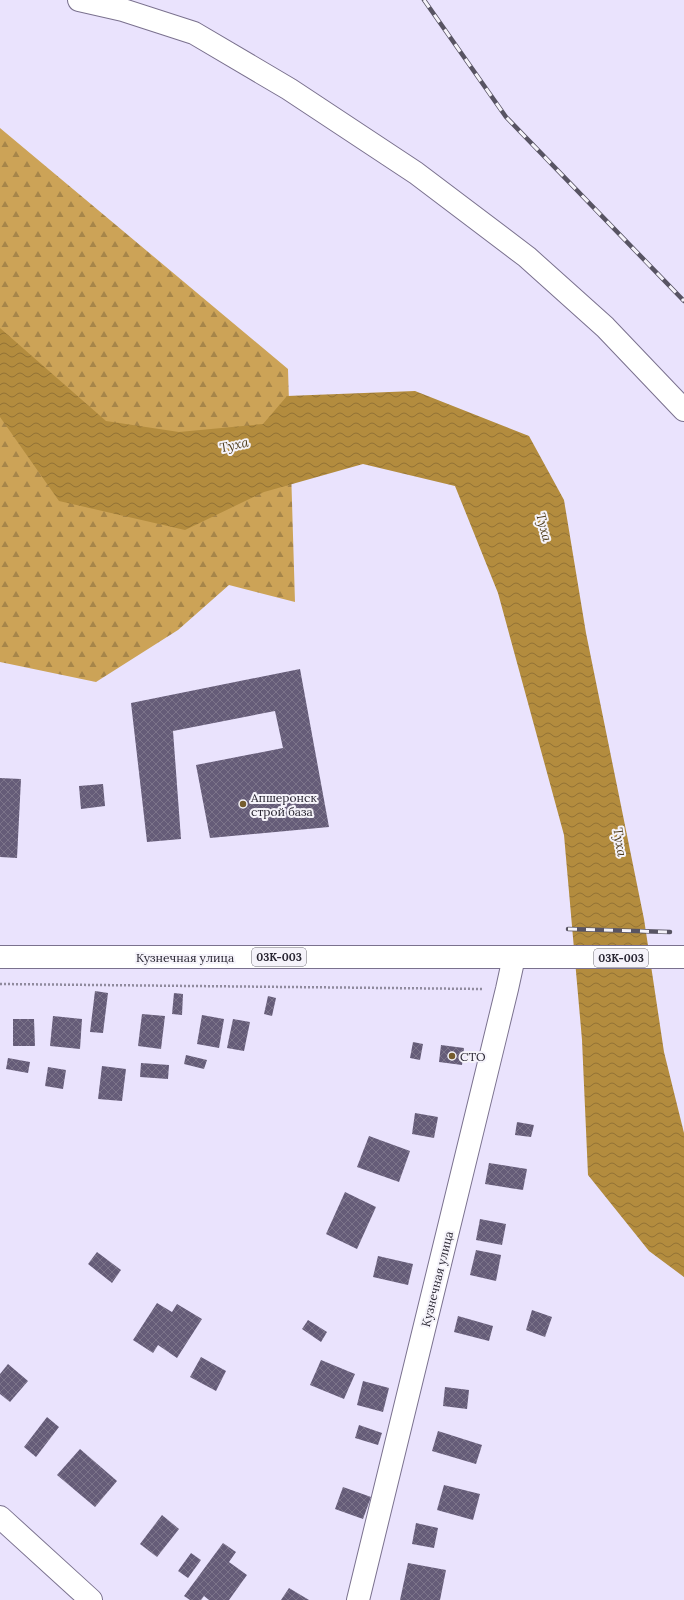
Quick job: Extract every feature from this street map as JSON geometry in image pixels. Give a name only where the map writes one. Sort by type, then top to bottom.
[{"type":"street","points":[[79,0],[123,10],[194,32],[289,89],[416,173],[527,257],[605,327],[684,410]]},
{"type":"street","name":"Кузнечная улица","points":[[0,957],[684,957]]},
{"type":"street","name":"Кузнечная улица","points":[[358,1600],[514,957]]},
{"type":"street","points":[[0,1517],[91,1600]]},
{"type":"path","points":[[0,984],[507,989]]},
{"type":"green space","points":[[0,128],[288,369],[295,602],[229,585],[178,630],[96,682],[0,662]]},
{"type":"water","name":"Туха","points":[[0,328],[106,421],[179,432],[263,424],[287,396],[415,391],[529,436],[564,500],[586,633],[644,919],[664,1052],[684,1133],[684,1277],[649,1251],[588,1175],[582,1040],[564,835],[498,593],[455,486],[363,464],[264,492],[185,530],[59,501],[0,417]]},
{"type":"building","points":[[300,669],[329,827],[210,838],[196,765],[283,748],[275,711],[173,731],[181,839],[147,842],[131,703]]},
{"type":"building","points":[[0,778],[21,779],[17,858],[0,857]]},
{"type":"building","points":[[103,784],[105,806],[81,809],[79,786]]},
{"type":"building","points":[[95,991],[108,993],[103,1033],[90,1032]]},
{"type":"building","points":[[174,993],[183,994],[182,1015],[172,1014]]},
{"type":"building","points":[[268,996],[276,998],[272,1016],[264,1014]]},
{"type":"building","points":[[142,1014],[165,1016],[161,1049],[138,1046]]},
{"type":"building","points":[[202,1015],[224,1019],[219,1048],[197,1044]]},
{"type":"building","points":[[53,1016],[82,1019],[80,1049],[50,1046]]},
{"type":"building","points":[[13,1019],[34,1019],[35,1046],[13,1046]]},
{"type":"building","points":[[233,1019],[250,1022],[244,1051],[227,1048]]},
{"type":"building","points":[[413,1042],[423,1044],[420,1060],[410,1058]]},
{"type":"building","points":[[441,1045],[464,1048],[462,1065],[439,1062]]},
{"type":"building","points":[[186,1055],[207,1060],[204,1069],[184,1064]]},
{"type":"building","points":[[8,1058],[30,1062],[28,1073],[6,1069]]},
{"type":"building","points":[[141,1063],[169,1065],[168,1079],[140,1077]]},
{"type":"building","points":[[102,1066],[126,1069],[122,1101],[98,1099]]},
{"type":"building","points":[[48,1067],[66,1070],[63,1089],[45,1086]]},
{"type":"building","points":[[415,1113],[438,1117],[434,1138],[412,1134]]},
{"type":"building","points":[[517,1122],[534,1125],[531,1137],[515,1135]]},
{"type":"building","points":[[369,1136],[410,1151],[399,1182],[357,1167]]},
{"type":"building","points":[[489,1163],[527,1169],[523,1190],[485,1184]]},
{"type":"building","points":[[345,1192],[376,1207],[357,1249],[326,1234]]},
{"type":"building","points":[[480,1219],[506,1224],[502,1245],[476,1240]]},
{"type":"building","points":[[476,1250],[501,1255],[496,1281],[470,1275]]},
{"type":"building","points":[[97,1252],[121,1270],[112,1283],[88,1264]]},
{"type":"building","points":[[378,1256],[413,1264],[408,1285],[373,1277]]},
{"type":"building","points":[[157,1303],[172,1312],[177,1304],[202,1319],[177,1358],[158,1345],[153,1353],[133,1340]]},
{"type":"building","points":[[532,1310],[552,1317],[545,1337],[526,1330]]},
{"type":"building","points":[[458,1316],[493,1326],[489,1341],[454,1332]]},
{"type":"building","points":[[308,1320],[327,1332],[321,1342],[302,1329]]},
{"type":"building","points":[[201,1357],[226,1371],[216,1391],[190,1377]]},
{"type":"building","points":[[321,1360],[355,1374],[344,1399],[310,1385]]},
{"type":"building","points":[[8,1364],[28,1381],[10,1402],[0,1394],[0,1374]]},
{"type":"building","points":[[363,1381],[389,1388],[383,1412],[357,1405]]},
{"type":"building","points":[[445,1387],[469,1390],[467,1409],[443,1406]]},
{"type":"building","points":[[47,1417],[59,1427],[36,1457],[24,1447]]},
{"type":"building","points":[[359,1425],[382,1433],[378,1445],[355,1438]]},
{"type":"building","points":[[438,1431],[482,1445],[476,1464],[432,1451]]},
{"type":"building","points":[[80,1449],[117,1481],[95,1507],[57,1475]]},
{"type":"building","points":[[444,1485],[480,1494],[473,1520],[437,1510]]},
{"type":"building","points":[[343,1487],[371,1497],[363,1519],[335,1509]]},
{"type":"building","points":[[162,1515],[179,1529],[157,1557],[140,1544]]},
{"type":"building","points":[[416,1523],[438,1528],[434,1548],[412,1544]]},
{"type":"building","points":[[223,1543],[236,1552],[229,1562],[247,1575],[229,1600],[209,1600],[204,1596],[201,1600],[190,1600],[184,1596]]},
{"type":"building","points":[[191,1553],[201,1560],[188,1578],[178,1571]]},
{"type":"building","points":[[408,1563],[446,1570],[440,1600],[400,1600]]},
{"type":"building","points":[[289,1588],[309,1600],[281,1600]]},
{"type":"railway","points":[[424,0],[506,117],[684,301]]},
{"type":"railway","points":[[568,929],[670,932]]},
{"type":"place","name":"Апшеронск строй база","points":[[243,804]]},
{"type":"place","name":"СТО","points":[[452,1056]]}]
